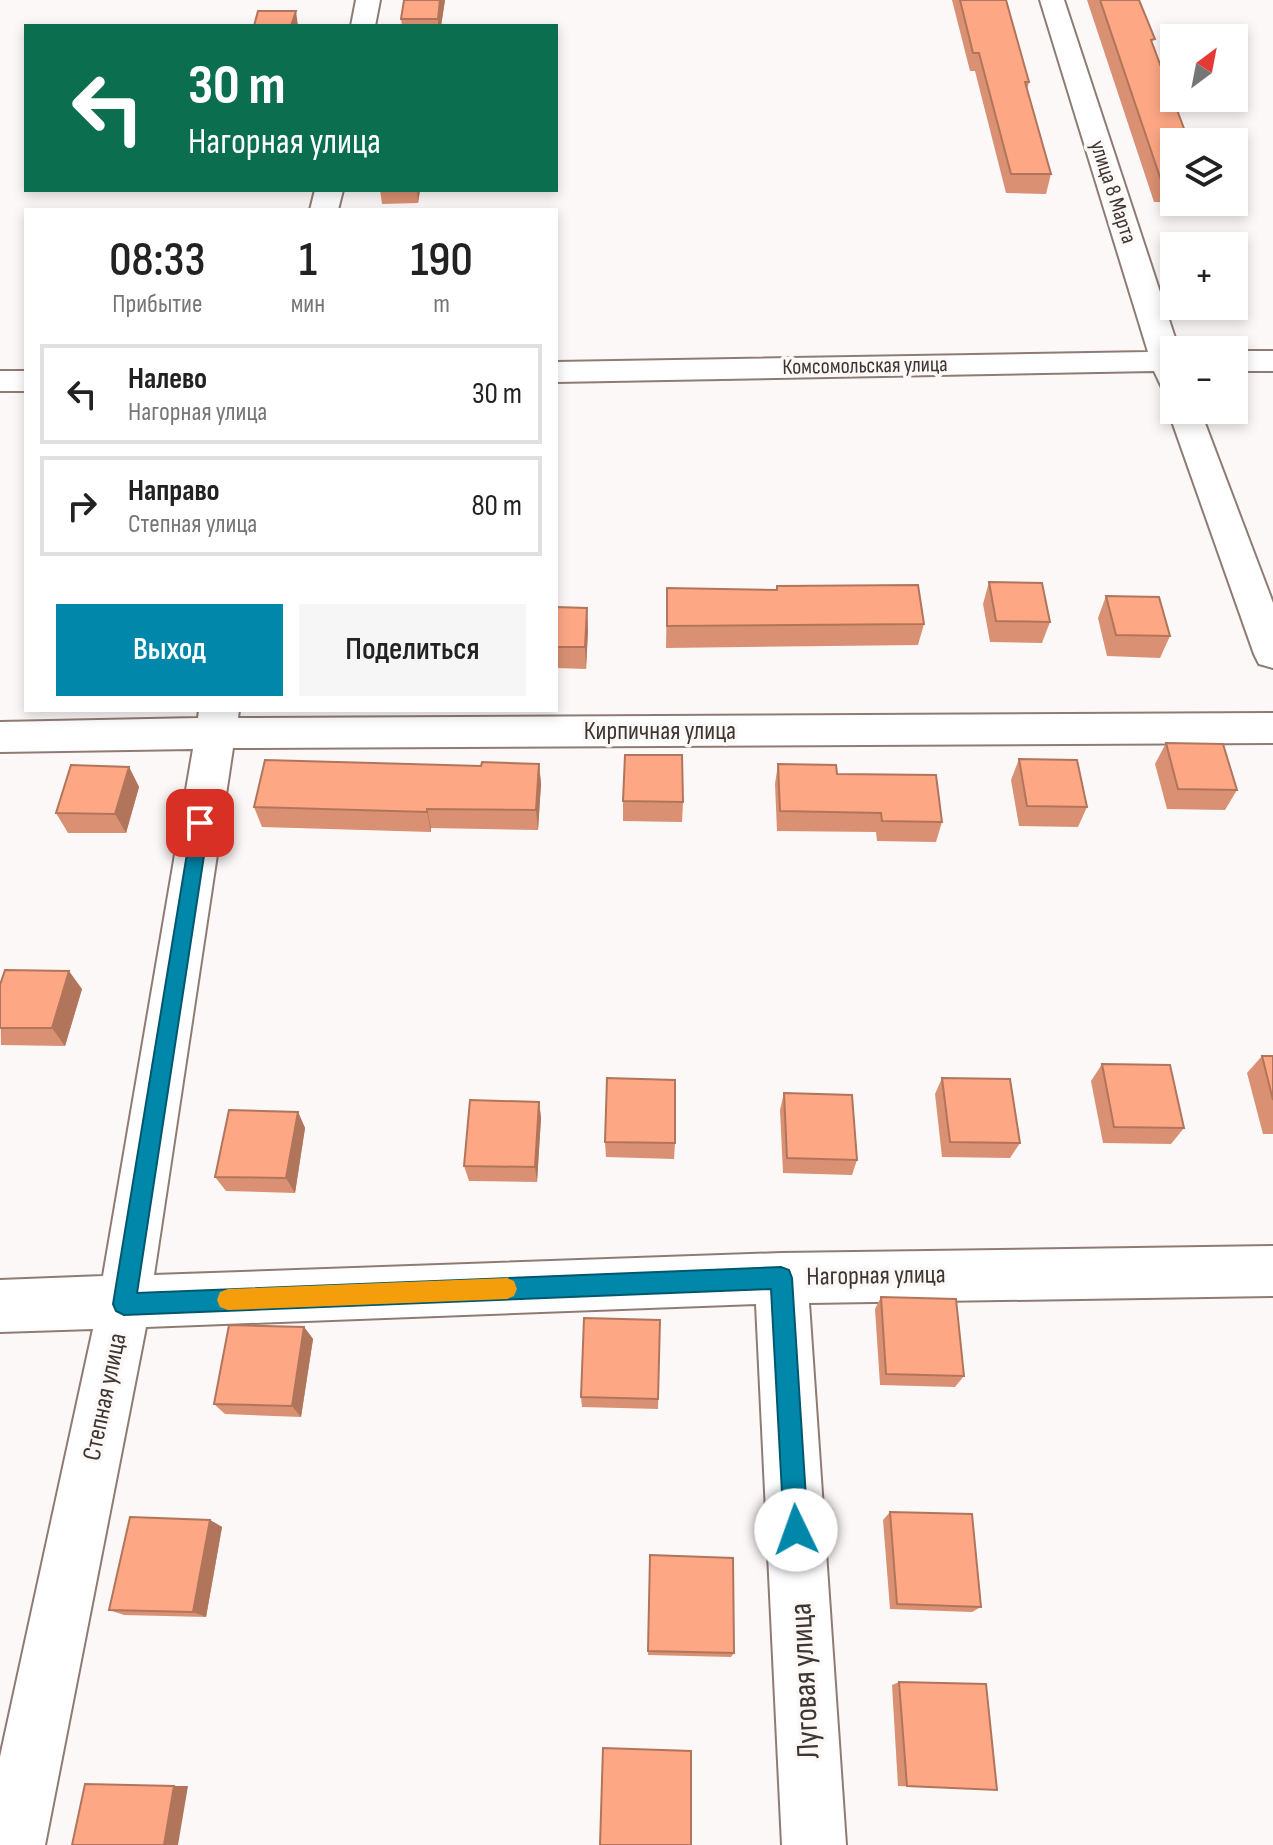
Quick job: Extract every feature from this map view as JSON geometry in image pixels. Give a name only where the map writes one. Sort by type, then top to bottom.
[{"type":"street","points":[[363,24],[368,0]]},
{"type":"street","name":"улица 8 Марта","points":[[1052,0],[1161,336]]},
{"type":"street","points":[[1248,361],[1273,361]]},
{"type":"street","name":"Комсомольская улица","points":[[558,372],[1160,368]]},
{"type":"street","points":[[0,381],[24,381]]},
{"type":"street","points":[[1189,424],[1273,654]]},
{"type":"street","name":"Кирпичная улица","points":[[0,737],[217,722],[1273,728]]},
{"type":"street","name":"Степная улица","points":[[13,1845],[124,1304],[217,722]]},
{"type":"street","name":"Нагорная улица","points":[[0,1306],[124,1304],[781,1278],[1273,1271]]},
{"type":"street","name":"Луговая улица","points":[[781,1278],[814,1845]]},
{"type":"building","points":[[404,0],[440,0],[438,19],[401,19]]},
{"type":"building","points":[[960,0],[1006,0],[1051,174],[1011,174],[979,53],[973,53]]},
{"type":"building","points":[[1100,0],[1139,0],[1155,39],[1151,40],[1160,64],[1160,112],[1178,112],[1184,128],[1160,128],[1160,177]]},
{"type":"building","points":[[258,11],[296,11],[292,24],[255,24]]},
{"type":"building","points":[[989,582],[1042,583],[1050,622],[996,621]]},
{"type":"building","points":[[918,585],[924,624],[667,626],[667,588],[777,590],[777,586]]},
{"type":"building","points":[[1106,596],[1159,597],[1170,636],[1116,635]]},
{"type":"building","points":[[558,607],[587,608],[585,647],[558,647]]},
{"type":"building","points":[[1166,743],[1223,744],[1237,790],[1178,789]]},
{"type":"building","points":[[625,755],[682,755],[683,802],[623,801]]},
{"type":"building","points":[[1019,759],[1077,760],[1087,807],[1027,806]]},
{"type":"building","points":[[265,760],[481,766],[482,762],[539,764],[536,810],[427,809],[427,812],[254,807]]},
{"type":"building","points":[[778,764],[836,765],[837,774],[936,775],[942,822],[882,821],[881,813],[780,811]]},
{"type":"building","points":[[71,765],[129,767],[115,814],[56,813]]},
{"type":"building","points":[[5,970],[69,971],[52,1028],[0,1028],[0,985]]},
{"type":"building","points":[[1262,1056],[1273,1056],[1273,1100]]},
{"type":"building","points":[[1102,1064],[1170,1065],[1184,1128],[1114,1127]]},
{"type":"building","points":[[607,1078],[675,1080],[675,1143],[605,1142]]},
{"type":"building","points":[[942,1078],[1010,1079],[1020,1143],[950,1142]]},
{"type":"building","points":[[784,1093],[852,1095],[857,1160],[787,1158]]},
{"type":"building","points":[[470,1100],[539,1102],[535,1167],[464,1166]]},
{"type":"building","points":[[229,1110],[298,1112],[286,1178],[215,1177]]},
{"type":"building","points":[[881,1297],[956,1299],[964,1376],[886,1374]]},
{"type":"building","points":[[584,1318],[660,1320],[658,1399],[581,1397]]},
{"type":"building","points":[[229,1325],[304,1327],[292,1406],[214,1404]]},
{"type":"building","points":[[890,1512],[972,1514],[981,1607],[897,1604]]},
{"type":"building","points":[[130,1517],[210,1520],[193,1612],[109,1610]]},
{"type":"building","points":[[650,1555],[733,1558],[734,1653],[648,1651]]},
{"type":"building","points":[[899,1682],[986,1684],[997,1790],[907,1786]]},
{"type":"building","points":[[603,1748],[691,1751],[691,1845],[600,1845]]},
{"type":"building","points":[[85,1784],[174,1786],[164,1845],[72,1845]]},
{"type":"slow traffic","points":[[228,1300],[507,1289]]},
{"type":"route","points":[[200,823],[124,1304],[781,1278],[796,1530]]}]
